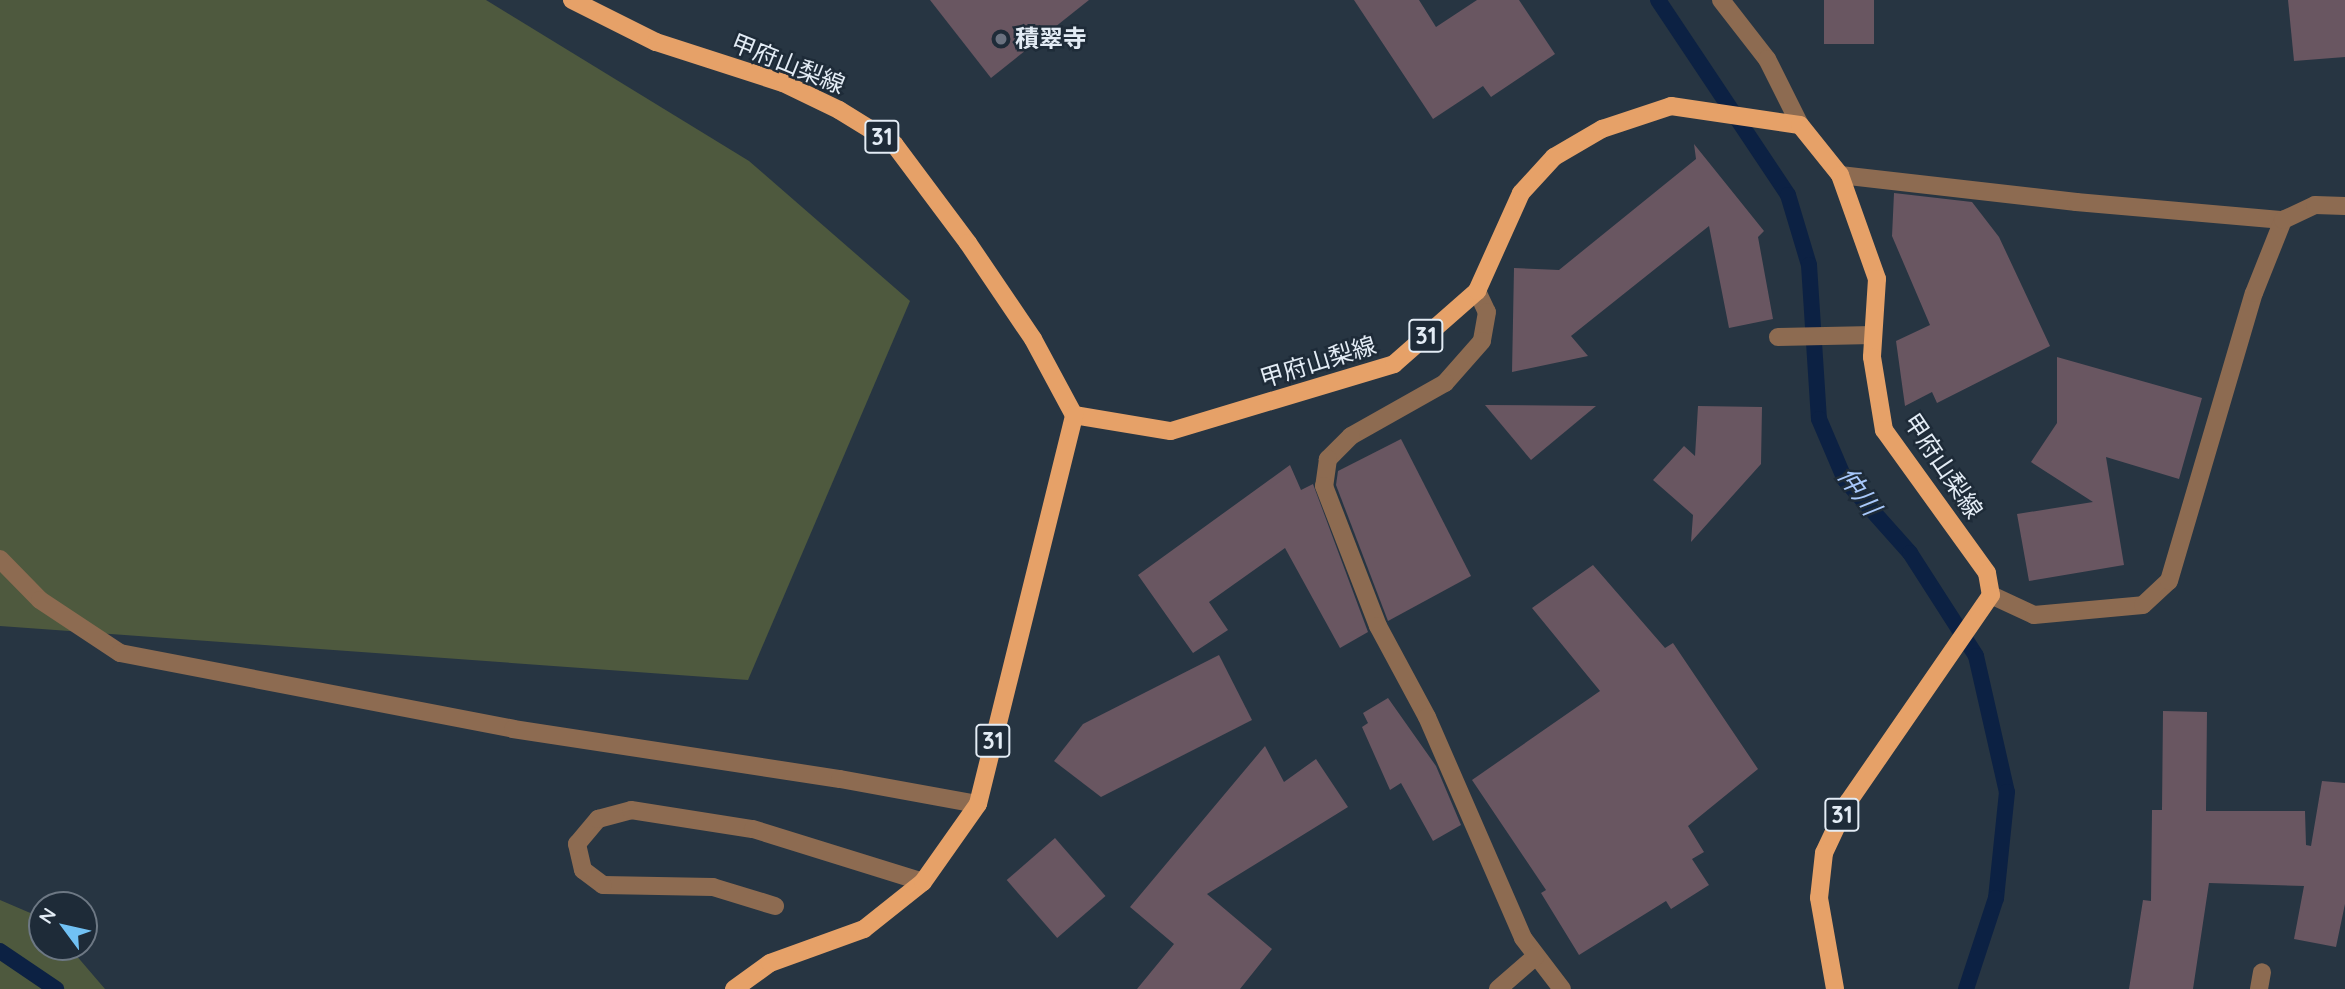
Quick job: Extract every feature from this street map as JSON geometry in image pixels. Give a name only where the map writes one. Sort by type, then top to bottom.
[{"type":"main road","name":"甲府山梨線","points":[[572,0],[656,42],[783,83],[839,110],[894,145],[968,243],[1033,339],[1074,415],[1171,430],[1394,364],[1477,291],[1521,193],[1555,157],[1602,129],[1671,106],[1800,125],[1840,175],[1877,279],[1872,357],[1884,430],[1987,573],[1991,595]]},
{"type":"main road","name":"31","points":[[734,989],[770,963],[864,929],[923,882],[978,804],[1074,415]]},
{"type":"main road","name":"31","points":[[1835,989],[1818,898],[1824,853],[1848,802],[1991,595]]},
{"type":"street","points":[[1721,0],[1767,59],[1800,125]]},
{"type":"street","points":[[1840,175],[2076,202],[2283,220],[2315,205],[2345,206]]},
{"type":"street","points":[[1991,595],[2034,615],[2143,605],[2169,581],[2254,293],[2283,220]]},
{"type":"street","points":[[1477,291],[1487,312],[1482,341],[1445,383],[1351,436],[1328,459],[1324,486],[1378,626],[1427,717],[1523,938],[1562,989]]},
{"type":"street","points":[[1778,337],[1873,335]]},
{"type":"street","points":[[0,559],[40,600],[120,653],[513,729],[840,779],[978,804]]},
{"type":"street","points":[[775,906],[713,887],[603,885],[583,870],[578,844],[598,820],[631,810],[753,829],[923,882]]},
{"type":"street","points":[[1498,989],[1536,956]]},
{"type":"green space","points":[[0,0],[486,0],[749,161],[910,301],[748,680],[0,626]]},
{"type":"green space","points":[[0,900],[28,912],[28,961],[81,961],[105,989],[0,989]]},
{"type":"building","name":"積翠寺","points":[[930,0],[1089,0],[991,78]]},
{"type":"building","points":[[1354,0],[1419,0],[1436,27],[1477,0],[1519,0],[1555,54],[1491,97],[1483,86],[1433,119]]},
{"type":"building","points":[[1824,0],[1874,0],[1874,44],[1824,44]]},
{"type":"building","points":[[2288,0],[2345,0],[2345,57],[2294,61]]},
{"type":"building","points":[[1694,144],[1764,231],[1758,237],[1773,319],[1729,328],[1709,226],[1571,336],[1588,356],[1512,372],[1514,268],[1559,270],[1696,159]]},
{"type":"building","points":[[1894,193],[1972,202],[1999,237],[2050,346],[1937,403],[1932,392],[1905,406],[1896,341],[1930,325],[1892,236]]},
{"type":"building","points":[[2057,357],[2202,398],[2179,479],[2106,457],[2124,565],[2029,581],[2017,514],[2093,502],[2031,462],[2057,423]]},
{"type":"building","points":[[1485,405],[1596,406],[1531,460]]},
{"type":"building","points":[[1698,406],[1762,407],[1761,464],[1691,542],[1693,515],[1653,480],[1684,446],[1695,456]]},
{"type":"building","points":[[1401,439],[1471,576],[1388,621],[1336,485],[1338,471]]},
{"type":"building","points":[[1290,465],[1301,490],[1313,484],[1368,632],[1340,648],[1285,548],[1209,602],[1228,630],[1193,653],[1138,575]]},
{"type":"building","points":[[1593,565],[1665,648],[1673,643],[1758,769],[1688,826],[1704,852],[1692,859],[1709,885],[1671,909],[1666,901],[1579,955],[1541,893],[1546,890],[1472,780],[1600,691],[1532,608]]},
{"type":"building","points":[[1219,655],[1252,720],[1101,797],[1054,761],[1083,724]]},
{"type":"building","points":[[1388,698],[1436,766],[1461,825],[1433,841],[1401,783],[1390,790],[1362,727],[1368,723],[1363,713]]},
{"type":"building","points":[[2163,711],[2207,712],[2206,811],[2305,811],[2306,845],[2311,846],[2322,781],[2345,783],[2345,904],[2336,947],[2294,939],[2304,886],[2209,883],[2193,989],[2129,989],[2143,900],[2151,901],[2152,810],[2162,810]]},
{"type":"building","points":[[1265,746],[1284,782],[1316,759],[1348,807],[1207,894],[1272,949],[1240,989],[1137,989],[1174,944],[1130,907]]},
{"type":"building","points":[[1055,838],[1106,896],[1057,938],[1007,880]]},
{"type":"waterway","name":"仲川","points":[[1658,0],[1788,195],[1809,265],[1819,419],[1845,480],[1910,553],[1976,656],[2007,792],[1996,898],[1966,989]]},
{"type":"waterway","points":[[0,951],[56,989]]},
{"type":"place","name":"積翠寺","points":[[1001,39]]}]
